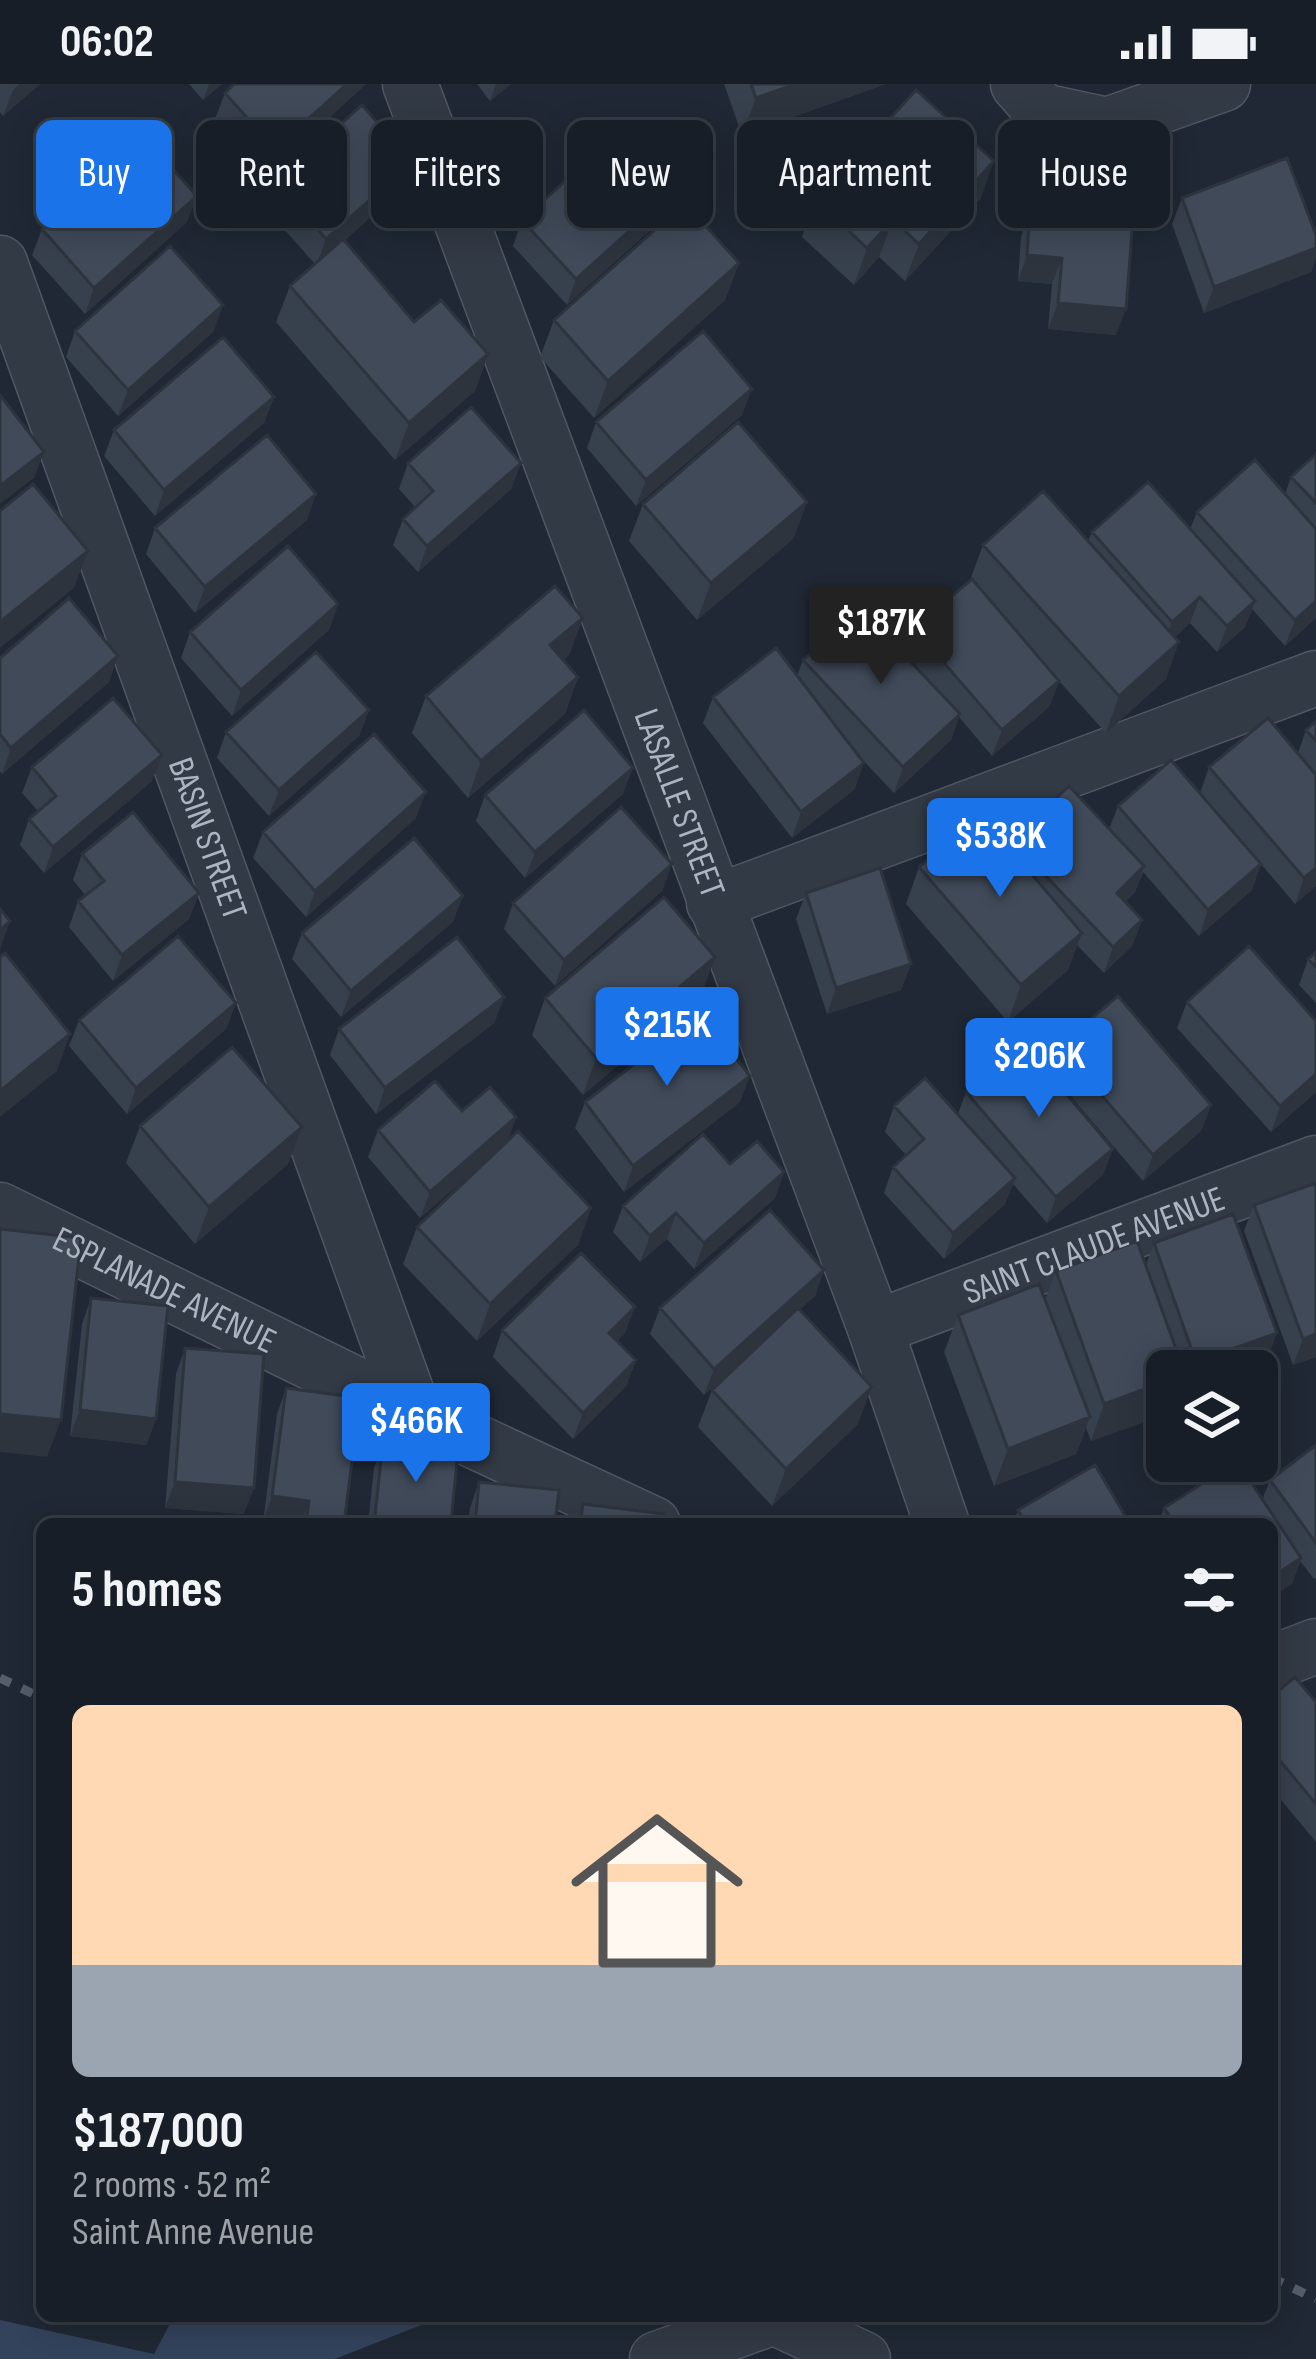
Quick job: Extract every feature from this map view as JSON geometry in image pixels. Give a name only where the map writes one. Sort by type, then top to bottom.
[{"type":"street","name":"LASALLE STREET","points":[[410,84],[875,1328],[940,1518]]},
{"type":"street","points":[[1030,98],[1107,125],[1222,84]]},
{"type":"street","name":"BASIN STREET","points":[[0,263],[414,1413]]},
{"type":"street","points":[[713,903],[1316,677]]},
{"type":"street","name":"SAINT CLAUDE AVENUE","points":[[875,1328],[1316,1163]]},
{"type":"street","name":"ESPLANADE AVENUE","points":[[0,1210],[640,1518]]},
{"type":"street","points":[[1278,1661],[1316,1646]]},
{"type":"street","points":[[657,2359],[760,2322]]},
{"type":"street","points":[[785,2322],[863,2359]]},
{"type":"water","points":[[0,2320],[154,2354],[171,2322],[429,2322],[335,2359],[0,2359]]},
{"type":"building","points":[[234,84],[347,84],[307,120],[249,120],[225,93]]},
{"type":"building","points":[[751,84],[796,84],[756,98]]},
{"type":"building","points":[[916,90],[949,120],[889,120]]},
{"type":"building","points":[[362,105],[375,120],[371,120],[371,199],[347,220],[347,120]]},
{"type":"building","points":[[974,143],[994,161],[974,183]]},
{"type":"building","points":[[1287,158],[1316,235],[1316,248],[1214,287],[1182,198]]},
{"type":"building","points":[[172,168],[196,195],[172,218]]},
{"type":"building","points":[[567,179],[567,228],[633,228],[576,279],[529,228],[543,228],[543,201]]},
{"type":"building","points":[[43,228],[161,228],[94,288]]},
{"type":"building","points":[[316,228],[338,228],[326,239]]},
{"type":"building","points":[[657,228],[708,228],[739,263],[608,381],[554,320]]},
{"type":"building","points":[[846,228],[886,228],[867,248]]},
{"type":"building","points":[[902,228],[933,228],[919,244]]},
{"type":"building","points":[[1029,228],[1132,228],[1126,309],[1058,303],[1062,258],[1027,255]]},
{"type":"building","points":[[343,239],[414,322],[441,300],[488,354],[409,423],[290,286]]},
{"type":"building","points":[[170,246],[223,305],[128,390],[75,331]]},
{"type":"building","points":[[703,331],[752,389],[646,480],[596,422]]},
{"type":"building","points":[[223,337],[274,397],[164,490],[114,430]]},
{"type":"building","points":[[0,395],[44,452],[0,486]]},
{"type":"building","points":[[471,407],[521,463],[427,546],[403,519],[433,491],[408,463]]},
{"type":"building","points":[[738,422],[807,502],[711,583],[643,504]]},
{"type":"building","points":[[267,435],[316,494],[205,587],[155,528]]},
{"type":"building","points":[[1316,454],[1316,503],[1291,477]]},
{"type":"building","points":[[1255,460],[1316,529],[1316,601],[1295,620],[1197,512]]},
{"type":"building","points":[[1148,482],[1255,601],[1227,626],[1200,597],[1172,622],[1092,532]]},
{"type":"building","points":[[33,484],[88,551],[0,622],[0,511]]},
{"type":"building","points":[[1043,491],[1179,642],[1119,696],[983,545]]},
{"type":"building","points":[[288,546],[338,604],[241,690],[190,632]]},
{"type":"building","points":[[972,579],[1059,681],[1002,730],[914,628]]},
{"type":"building","points":[[555,586],[583,618],[550,645],[578,677],[481,761],[426,696]]},
{"type":"building","points":[[69,598],[118,656],[11,748],[0,734],[0,658]]},
{"type":"building","points":[[859,607],[960,714],[903,767],[803,660]]},
{"type":"building","points":[[776,648],[864,763],[801,812],[713,697]]},
{"type":"building","points":[[316,652],[369,710],[279,790],[226,732]]},
{"type":"building","points":[[113,698],[162,755],[53,847],[29,819],[56,796],[32,767]]},
{"type":"building","points":[[584,710],[633,768],[535,852],[485,795]]},
{"type":"building","points":[[1268,718],[1316,775],[1316,868],[1304,878],[1209,767]]},
{"type":"building","points":[[1316,721],[1316,741],[1306,730]]},
{"type":"building","points":[[374,734],[426,792],[315,891],[263,832]]},
{"type":"building","points":[[1171,760],[1261,864],[1208,910],[1118,806]]},
{"type":"building","points":[[1069,786],[1144,866],[1117,893],[1142,920],[1113,947],[1012,840]]},
{"type":"building","points":[[621,807],[672,864],[564,960],[513,903]]},
{"type":"building","points":[[133,812],[199,893],[122,955],[78,901],[104,881],[82,854]]},
{"type":"building","points":[[980,814],[1082,933],[1021,985],[919,867]]},
{"type":"building","points":[[414,838],[463,896],[351,991],[302,933]]},
{"type":"building","points":[[880,868],[911,964],[836,988],[806,893]]},
{"type":"building","points":[[664,897],[715,957],[596,1058],[545,998]]},
{"type":"building","points":[[0,909],[10,921],[0,930]]},
{"type":"building","points":[[178,936],[236,1003],[136,1088],[79,1020]]},
{"type":"building","points":[[457,937],[504,997],[385,1088],[339,1029]]},
{"type":"building","points":[[1249,946],[1316,1021],[1316,1074],[1280,1106],[1187,1002]]},
{"type":"building","points":[[5,953],[70,1034],[0,1091],[0,957]]},
{"type":"building","points":[[1118,996],[1211,1105],[1153,1155],[1059,1046]]},
{"type":"building","points":[[701,1013],[750,1076],[633,1166],[585,1102]]},
{"type":"building","points":[[1023,1043],[1113,1149],[1056,1197],[966,1092]]},
{"type":"building","points":[[232,1047],[302,1127],[209,1207],[140,1126]]},
{"type":"building","points":[[925,1078],[1015,1178],[953,1233],[893,1167],[924,1139],[894,1106]]},
{"type":"building","points":[[435,1081],[462,1111],[490,1087],[516,1117],[430,1192],[378,1130]]},
{"type":"building","points":[[518,1131],[591,1208],[490,1304],[417,1227]]},
{"type":"building","points":[[703,1134],[730,1164],[757,1141],[784,1172],[704,1243],[676,1213],[650,1236],[623,1206]]},
{"type":"building","points":[[1316,1183],[1316,1334],[1303,1339],[1254,1205]]},
{"type":"building","points":[[770,1210],[824,1270],[714,1369],[660,1308]]},
{"type":"building","points":[[1233,1214],[1277,1333],[1230,1350],[1192,1350],[1154,1243]]},
{"type":"building","points":[[0,1229],[81,1238],[61,1420],[0,1414]]},
{"type":"building","points":[[1137,1241],[1176,1350],[1146,1350],[1146,1389],[1104,1404],[1056,1271]]},
{"type":"building","points":[[581,1253],[635,1307],[609,1333],[636,1360],[583,1413],[502,1330]]},
{"type":"building","points":[[1039,1284],[1090,1417],[1008,1449],[958,1315]]},
{"type":"building","points":[[91,1298],[168,1306],[156,1419],[80,1410]]},
{"type":"building","points":[[798,1308],[872,1387],[786,1469],[712,1390]]},
{"type":"building","points":[[185,1348],[264,1354],[254,1488],[175,1482]]},
{"type":"building","points":[[286,1388],[360,1398],[345,1518],[307,1518],[309,1501],[272,1496]]},
{"type":"building","points":[[383,1442],[458,1450],[452,1518],[375,1518]]},
{"type":"building","points":[[1316,1445],[1316,1543],[1271,1482],[1278,1482],[1278,1474]]},
{"type":"building","points":[[1095,1465],[1126,1518],[1023,1518],[1018,1510]]},
{"type":"building","points":[[479,1482],[559,1490],[556,1518],[476,1518]]},
{"type":"building","points":[[1204,1482],[1251,1482],[1275,1518],[1171,1518],[1164,1508]]},
{"type":"building","points":[[583,1504],[664,1514],[663,1518],[581,1518]]},
{"type":"building","points":[[1278,1523],[1301,1558],[1278,1573]]},
{"type":"building","points":[[1295,1677],[1316,1702],[1316,1804],[1278,1758],[1278,1691]]},
{"type":"railway","points":[[0,1678],[36,1695]]},
{"type":"railway","points":[[1278,2281],[1316,2299]]}]
